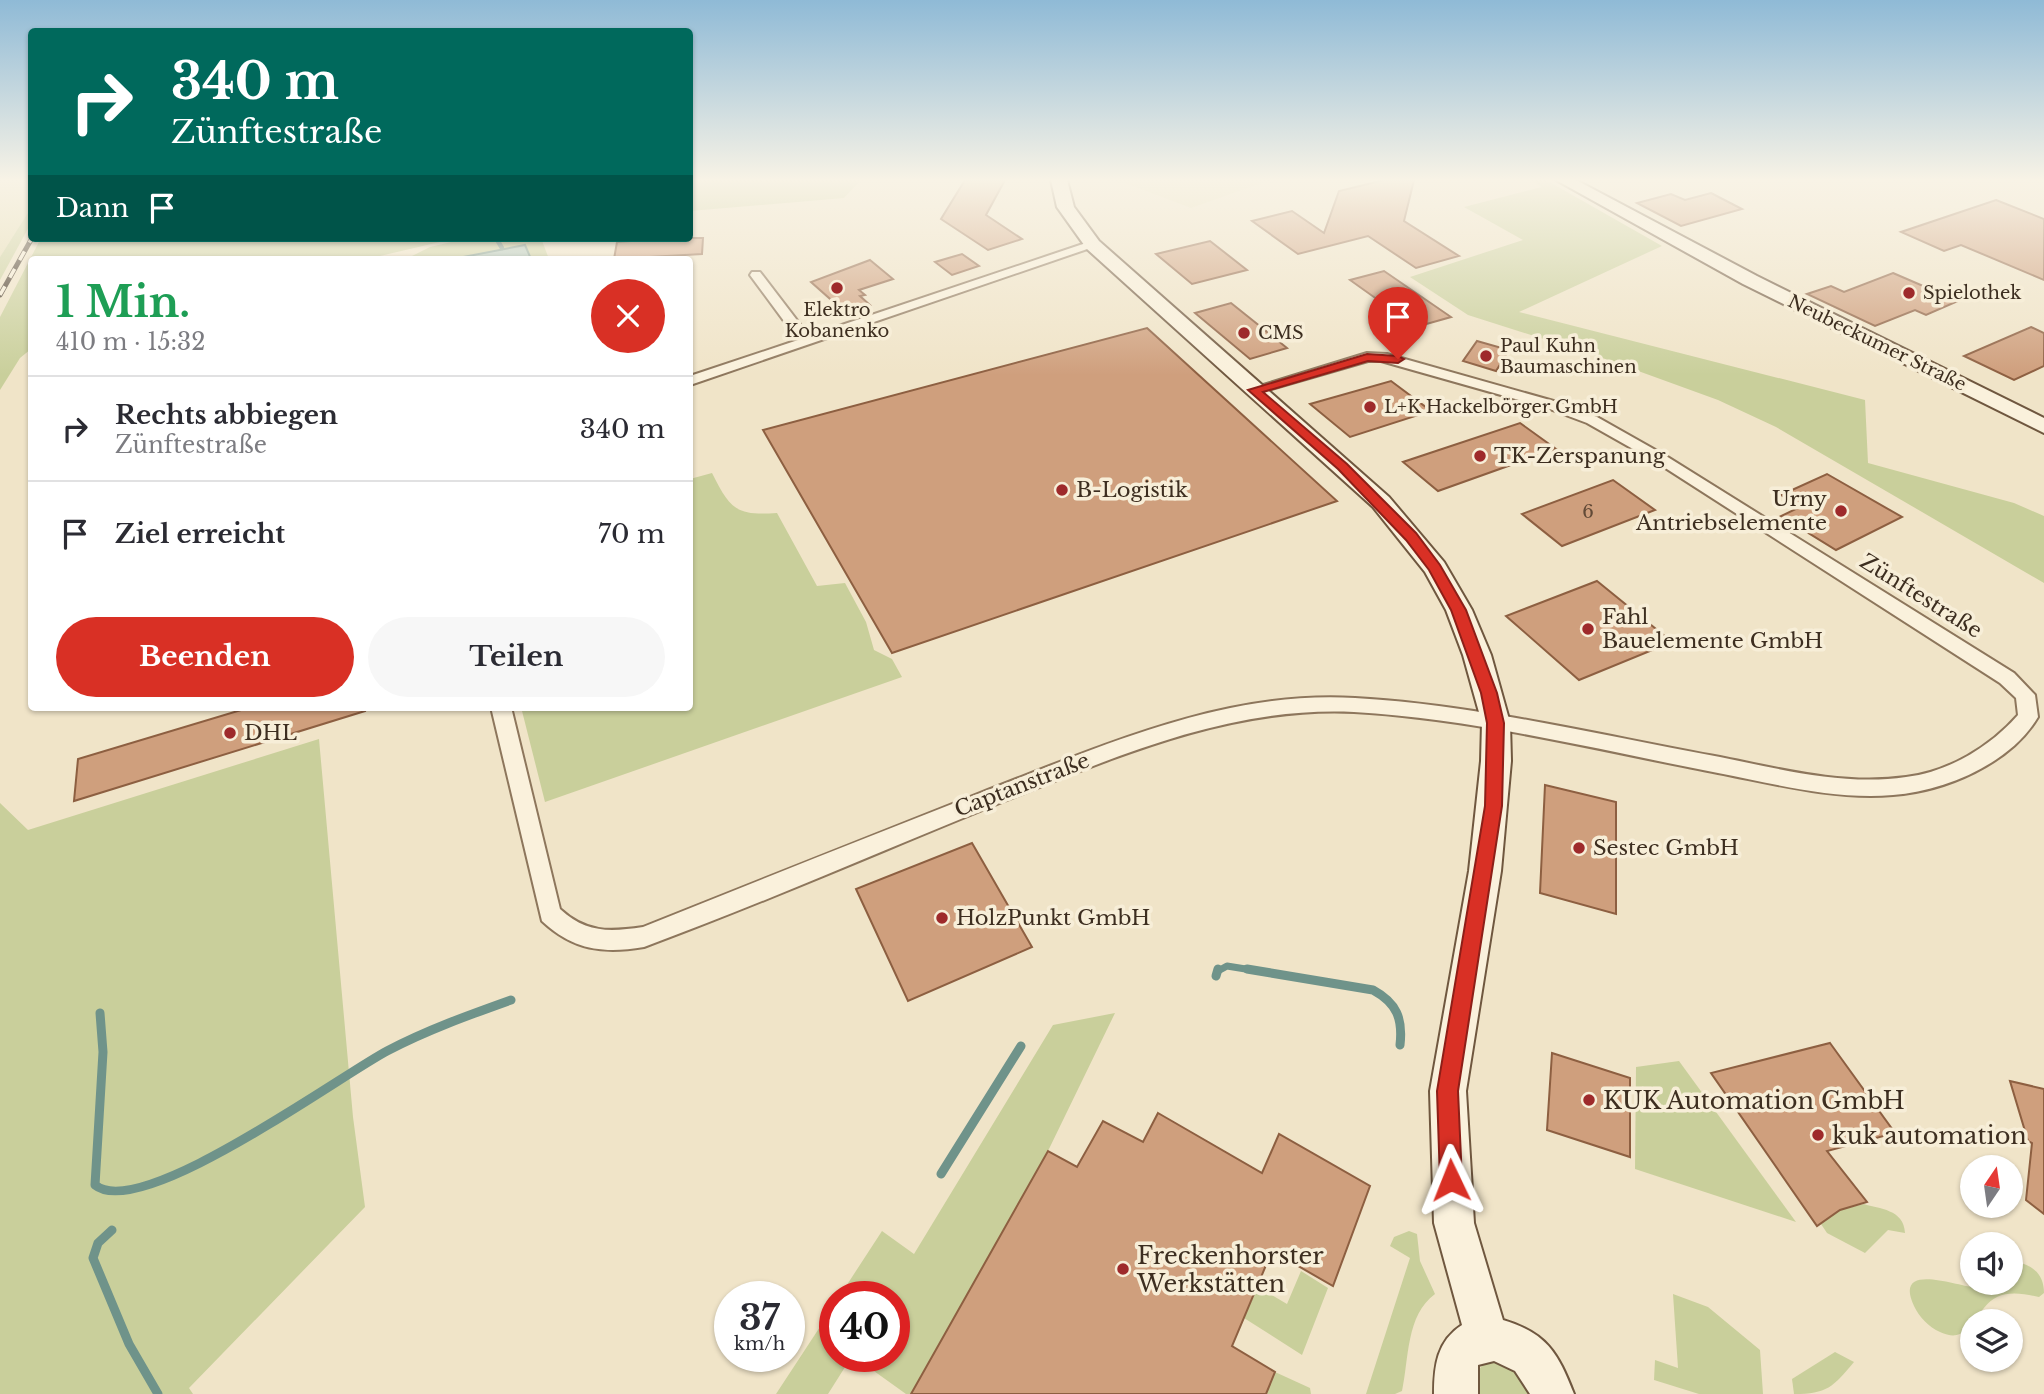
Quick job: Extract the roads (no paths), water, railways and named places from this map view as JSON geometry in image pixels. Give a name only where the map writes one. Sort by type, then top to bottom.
[{"type":"street","points":[[693,380],[1093,245]]},
{"type":"street","points":[[1093,245],[1381,502],[1435,568],[1459,610],[1477,655],[1496,723],[1496,772],[1487,858],[1448,1091],[1454,1223],[1487,1338]]},
{"type":"street","name":"Neubeckumer Straße","points":[[1685,245],[2044,426]]},
{"type":"street","points":[[756,275],[806,341]]},
{"type":"street","name":"Zünftestraße","points":[[1254,390],[1367,357],[1382,357],[1552,405],[1592,420],[1661,459],[2007,678],[2025,695],[2028,717],[2014,737],[1952,773],[1908,785],[1854,786],[1754,772],[1496,723]]},
{"type":"street","name":"Captanstraße","points":[[503,711],[550,915],[566,931],[588,941],[613,942],[644,936],[1153,734],[1282,706],[1351,705],[1496,723]]},
{"type":"street","points":[[1456,1394],[1456,1361],[1474,1341],[1487,1338],[1503,1339],[1519,1347],[1533,1359],[1545,1375],[1552,1394]]},
{"type":"water","points":[[525,245],[530,256],[468,256]]},
{"type":"waterway","points":[[1218,971],[1227,966],[1258,971]]},
{"type":"waterway","points":[[1216,976],[1218,969]]},
{"type":"waterway","points":[[1247,969],[1373,990],[1388,1000],[1397,1013],[1400,1045]]},
{"type":"waterway","points":[[100,1013],[103,1052],[95,1185],[118,1191],[153,1183],[194,1166],[240,1142],[387,1051],[464,1017],[511,1000]]},
{"type":"waterway","points":[[941,1174],[1021,1046]]},
{"type":"waterway","points":[[112,1230],[98,1243],[93,1258],[129,1344],[158,1394]]},
{"type":"railway","points":[[0,295],[28,245]]},
{"type":"place","name":"Elektro Kobanenko","points":[[837,288]]},
{"type":"place","name":"Spielothek","points":[[1909,293]]},
{"type":"place","name":"CMS","points":[[1244,333]]},
{"type":"place","name":"Paul Kuhn Baumaschinen","points":[[1486,356]]},
{"type":"place","name":"L+K Hackelbörger GmbH","points":[[1370,407]]},
{"type":"place","name":"TK-Zerspanung","points":[[1480,456]]},
{"type":"place","name":"B-Logistik","points":[[1062,490]]},
{"type":"place","name":"Urny Antriebselemente","points":[[1841,511]]},
{"type":"place","name":"Fahl Bauelemente GmbH","points":[[1588,629]]},
{"type":"place","name":"DHL","points":[[230,733]]},
{"type":"place","name":"Sestec GmbH","points":[[1579,848]]},
{"type":"place","name":"HolzPunkt GmbH","points":[[942,918]]},
{"type":"place","name":"KUK Automation GmbH","points":[[1589,1100]]},
{"type":"place","name":"kuk automation","points":[[1818,1135]]},
{"type":"place","name":"Freckenhorster Werkstätten","points":[[1123,1269]]}]
